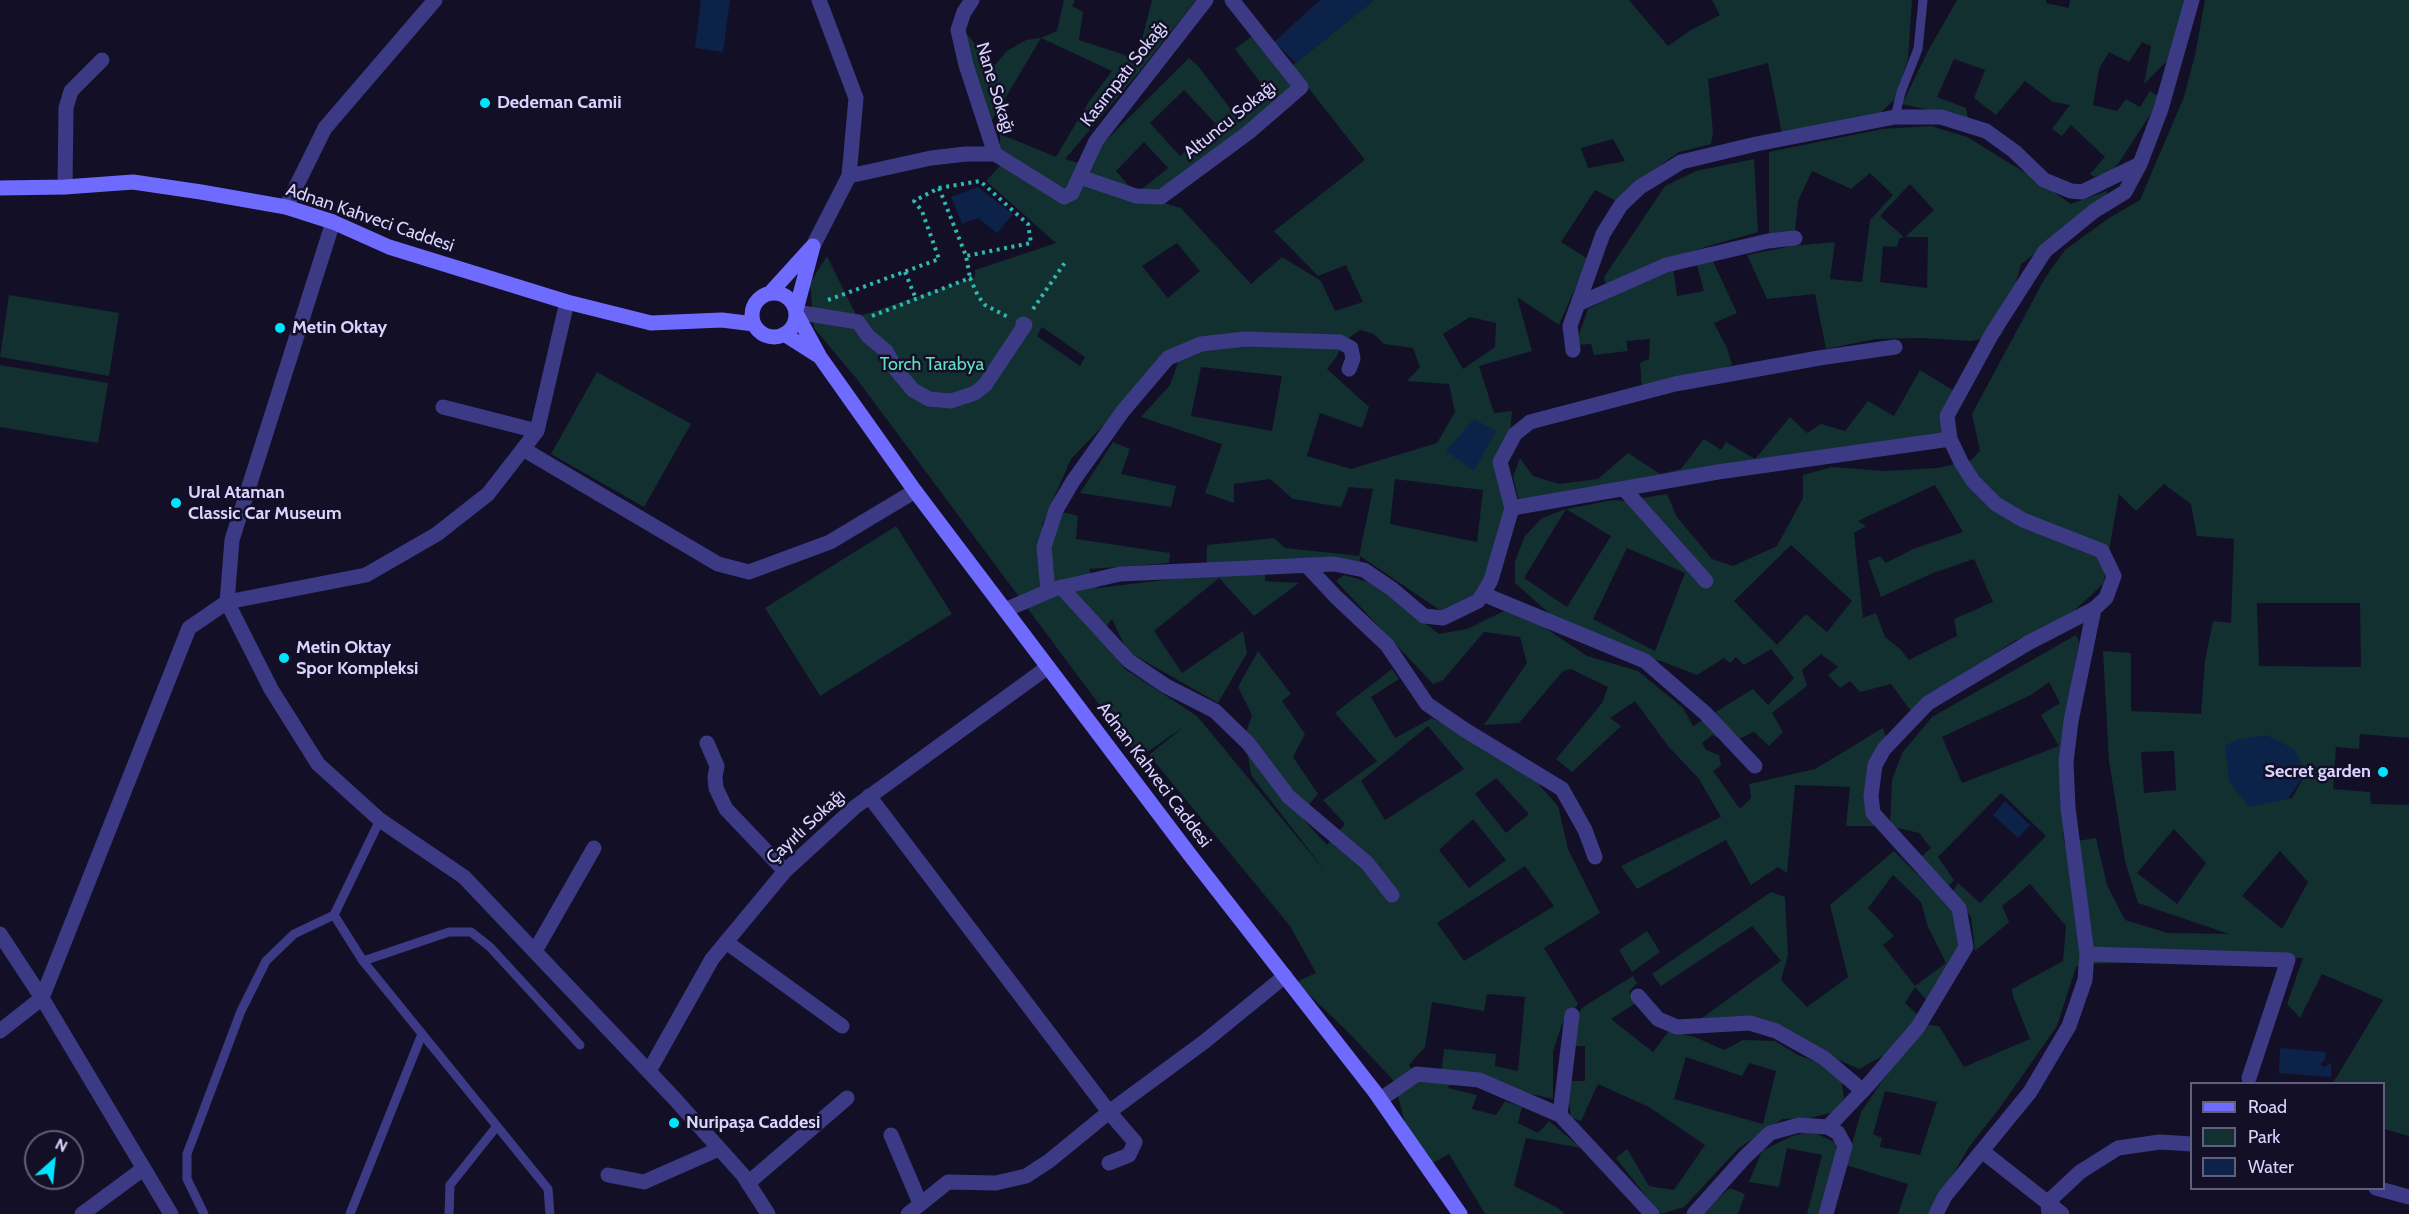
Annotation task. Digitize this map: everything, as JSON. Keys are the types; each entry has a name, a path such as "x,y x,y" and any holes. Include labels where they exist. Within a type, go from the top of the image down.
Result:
{"main road":[{"name":"Adnan Kahveci Caddesi","path":"0,188 65,187 133,182 286,207 333,222 389,247 567,302 651,323 722,320"},
{"path":"813,246 792,329 784,334 765,336 754,324 751,312 753,307 758,299 771,292 813,246"},
{"path":"771,292 786,296 796,312"},
{"path":"722,320 753,307"},
{"name":"Adnan Kahveci Caddesi","path":"796,312 820,357 915,491 1381,1100 1460,1214"},
{"path":"722,320 754,324"},
{"path":"784,334 820,357"}],"street":[{"path":"286,207 325,128 435,0"},
{"path":"813,246 849,176 856,98 819,0"},
{"name":"Nane Sokağı","path":"972,0 964,12 958,30 995,154"},
{"name":"Kasımpatı Sokağı","path":"995,154 1064,197 1072,193 1096,141 1206,0"},
{"name":"Altuncu Sokağı","path":"1080,177 1136,196 1161,197 1249,132 1301,87 1232,0"},
{"path":"1828,1128 1918,1027 1966,947 1959,908 1873,813 1871,788 1875,765 1884,749 1928,703 2028,643 2094,609 2106,598 2114,576 2102,551 2023,520 1996,504 1973,480 1950,439 1947,416 1993,332 2045,251 2094,211 2125,192 2140,164 2161,109 2192,0"},
{"path":"65,187 66,108 71,91 102,60"},
{"path":"1573,350 1570,326 1603,234 1621,205 1640,187 1681,162 1756,144 1896,117 1941,117 1986,131 2014,151 2044,180 2071,190 2082,192 2140,164"},
{"path":"849,176 931,158 966,154 995,154"},
{"path":"333,222 232,540 227,602 271,689 318,764 380,820 464,877 649,1071 748,1183 768,1214"},
{"path":"1578,304 1666,265 1768,241 1795,238"},
{"path":"0,1031 42,998 189,628 227,602 366,575 437,534 488,494 537,431 567,302"},
{"path":"796,312 858,322 868,336 886,351 897,371 913,390 929,399 951,401 975,393 986,385 1025,325 1023,324"},
{"path":"1349,369 1353,359 1351,348 1340,342 1245,339 1201,344 1168,358 1123,411 1073,480 1056,510 1044,547 1054,589 1129,661 1166,686 1215,711 1248,743 1289,797 1367,864 1392,895"},
{"path":"1005,610 1054,589 1120,574 1334,564 1364,570 1392,589 1424,616 1443,618 1478,601 1491,580 1512,508 1500,462 1515,434 1530,422 1675,384 1895,346"},
{"path":"443,406 537,431"},
{"path":"1512,508 1718,472 1950,439"},
{"path":"523,449 718,564 749,572 830,542 915,491"},
{"path":"1624,489 1706,581"},
{"path":"1307,566 1336,597 1388,645 1427,704 1464,730 1562,789 1585,830 1595,857"},
{"path":"1483,594 1645,661 1705,713 1755,766"},
{"path":"1936,1214 1945,1196 2030,1092 2069,1026 2085,980 2087,954 2068,808 2066,762 2071,721 2094,609"},
{"name":"Çayırlı Sokağı","path":"649,1071 711,959 785,871 869,796 1048,667"},
{"path":"707,743 717,766 716,788 726,809 785,871"},
{"path":"869,796 1109,1112 1135,1142 1129,1155 1109,1163"},
{"path":"535,951 594,848"},
{"path":"0,934 42,998 171,1214"},
{"path":"726,942 842,1026"},
{"path":"2087,954 2288,960 2249,1078"},
{"path":"908,1214 948,1182 996,1183 1026,1176 1050,1161 1109,1112 1204,1042 1285,976"},
{"path":"1638,996 1658,1019 1677,1027 1750,1023 1776,1031 1824,1058 1863,1090"},
{"path":"1560,1115 1572,1015"},
{"path":"1381,1100 1417,1074 1479,1080 1560,1115 1652,1214"},
{"path":"748,1183 848,1098"},
{"path":"1694,1214 1744,1158 1770,1133 1799,1125 1828,1128 1838,1132 1845,1146 1826,1214"},
{"path":"891,1135 920,1203"},
{"path":"2048,1208 2080,1172 2118,1148 2160,1142 2190,1144"},
{"path":"608,1175 644,1182 719,1149"},
{"path":"1982,1150 2048,1208 2062,1214"},
{"path":"82,1214 143,1169"},
{"path":"2383,1190 2409,1197"}],"lane":[{"path":"1896,117 1901,92 1918,49 1923,0"},
{"path":"204,1214 187,1179 187,1154 241,1011 266,961 294,934 334,915 380,820"},
{"path":"334,915 363,961 548,1189 550,1214"},
{"path":"363,961 449,932 459,930 471,932 490,947 580,1045"},
{"path":"350,1214 422,1034"},
{"path":"449,1214 450,1185 497,1126"}],"path":[{"path":"832,318 828,300 939,259 922,211 914,201 939,188 980,181 1028,224 1031,243 966,256"},
{"path":"939,188 966,256 970,278 985,305 1023,324 1066,261"},
{"path":"905,272 916,299"},
{"path":"858,322 970,278"}],"green space":[{"name":"Torch Tarabya","path":"1064,0 1075,0 1072,6 1083,12 1079,40 1137,59 1152,0 1196,0 1065,159 1082,164 1189,58 1198,66 1236,116 1269,94 1235,49 1256,33 1292,66 1374,0 1629,0 1668,46 1691,30 1720,15 1712,0 1912,0 1908,59 1894,100 1878,115 1782,134 1768,63 1708,79 1713,132 1711,144 1679,152 1647,175 1620,203 1595,190 1561,242 1588,259 1559,325 1517,297 1532,351 1479,366 1494,413 1512,411 1506,484 1513,529 1499,579 1444,613 1360,556 1360,563 1266,563 1265,581 1299,583 1254,616 1219,578 1154,631 1182,673 1243,631 1247,653 1218,703 1127,651 1112,619 1099,635 1125,669 1197,716 1326,872 1251,775 1245,736 1252,715 1238,687 1258,651 1291,694 1282,701 1305,734 1293,757 1318,794 1307,807 1304,820 1327,845 1345,824 1323,800 1377,761 1335,713 1392,669 1399,679 1371,697 1395,738 1432,718 1529,766 1540,786 1558,806 1568,849 1600,913 1544,948 1578,1004 1562,1024 1553,1052 1553,1099 1457,1071 1448,1088 1477,1095 1472,1109 1496,1115 1505,1101 1522,1107 1518,1123 1538,1133 1549,1121 1581,1148 1526,1138 1514,1186 1558,1208 1565,1214 1485,1214 1449,1154 1431,1164 1408,1134 1394,1081 1296,982 1316,973 1290,926 1149,755 1186,725 1139,758 856,378 814,328 810,283 827,256 857,317 975,277 975,270 1056,243 986,181 1000,166 1000,134 1056,157 1088,103 1112,71 1041,38 1057,31","holes":["1303,81 1365,160 1274,231 1318,276 1346,265 1363,302 1335,311 1321,281 1282,257 1251,284 1181,208 1164,203","1184,90 1216,124 1180,156 1150,123","1613,139 1625,161 1588,168 1581,148","1144,142 1168,168 1136,194 1116,171","1177,243 1200,271 1168,298 1142,266","1470,317 1496,323 1495,347 1463,369 1443,334","1042,327 1085,357 1080,366 1037,336","1360,330 1374,334 1384,344 1413,348 1420,367 1407,381 1449,384 1455,412 1437,443 1351,469 1307,456 1320,413 1362,428 1369,407 1327,369 1337,356 1343,342","1181,354 1170,385 1141,417 1222,444 1205,493 1234,503 1234,484 1270,479 1293,499 1341,507 1349,487 1373,489 1359,556 1285,548 1274,538 1207,545 1206,575 1097,588 1089,569 1169,563 1170,553 1076,539 1078,516 1062,512 1048,541 1042,525 1071,459 1126,402","1201,367 1282,376 1272,431 1191,416","1395,479 1483,490 1477,542 1390,524","1428,726 1464,769 1385,820 1361,781","1496,778 1529,814 1506,833 1475,794","1473,819 1506,860 1469,888 1439,850","1525,866 1554,906 1464,961 1437,923","1487,994 1525,997 1518,1071 1495,1066 1496,1054 1444,1049 1442,1068 1416,1076 1409,1065 1425,1047 1432,1002 1484,1011"]},
{"path":"1957,0 2046,0 2046,3 2069,8 2070,0 2187,0 2171,57 2144,84 2151,46 2142,42 2129,62 2109,52 2099,69 2093,105 2117,111 2126,99 2140,107 2150,91 2161,98 2118,164 2110,172 2094,177 2090,174 2105,157 2071,125 2062,136 2052,129 2070,105 2053,102 2025,81 1996,115 1974,98 1985,70 1954,59 1937,97 1966,108 1968,119 1902,104"},
{"path":"2205,0 2409,0 2409,738 2360,734 2359,749 2336,747 2333,789 2370,792 2371,804 2409,805 2409,1136 2385,1129 2385,1082 2334,1082 2383,1000 2322,974 2300,1018 2287,1004 2303,958 2084,964 2076,967 2057,1026 1999,1109 1969,1147 1930,1214 1898,1214 1908,1184 1846,1165 1861,1112 1921,1024 1939,1026 1964,1067 2030,1039 2012,989 2063,961 2066,926 2030,884 2002,906 2009,922 1975,951 1971,917 1952,893 1958,883 1980,903 2046,836 2001,793 1938,857 1954,880 1948,887 1921,857 1931,848 1919,833 1890,826 1892,780 1902,753 1932,717 2076,635 2079,642 2060,746 2064,843 2096,838 2107,885 2125,920 2168,933 2229,934 2138,903 2125,861 2109,761 2103,651 2131,653 2131,711 2201,714 2205,660 2213,621 2231,623 2234,539 2197,536 2191,504 2164,484 2136,511 2119,494 2103,584 2062,622 2014,641 1911,711 1891,684 1860,692 1850,681 1840,688 1828,675 1838,667 1821,654 1802,670 1807,686 1772,713 1783,732 1769,746 1754,732 1730,743 1712,735 1702,743 1706,750 1719,755 1721,766 1713,771 1740,809 1751,798 1749,784 1815,769 1883,728 1887,741 1869,793 1874,826 1846,826 1850,787 1795,785 1787,873 1778,867 1751,885 1726,840 1637,889 1621,866 1721,817 1699,779 1668,746 1635,701 1610,718 1621,726 1572,772 1556,759 1602,703 1608,687 1571,669 1563,671 1519,723 1484,725 1527,663 1520,637 1484,632 1443,680 1433,684 1336,581 1344,575 1373,583 1439,634 1467,629 1508,609 1520,611 1587,656 1638,671 1683,708 1693,726 1753,689 1768,705 1794,678 1771,649 1744,665 1736,657 1730,663 1724,658 1697,675 1661,661 1612,651 1551,615 1515,583 1515,561 1525,536 1542,518 1566,509 1613,500 1624,501 1667,494 1677,517 1712,559 1733,566 1777,546 1803,498 1803,475 1832,467 1885,471 1937,468 1970,461 1980,451 1972,414 2045,278 2065,250 2109,218 2140,200 2184,97 2195,55","holes":["1935,485 1963,532 1913,549 1886,563 1880,556 1868,561 1881,597 1933,573 1974,559 1993,602 1954,619 1957,636 1909,660 1885,637 1876,613 1863,618 1854,533 1866,526 1858,521","1566,509 1611,536 1567,607 1524,578","1791,545 1852,601 1827,632 1806,614 1777,645 1734,601","1627,548 1685,573 1655,651 1593,619","2257,603 2360,603 2361,667 2259,666","2049,682 2060,703 2041,715 2059,746 1962,783 1942,737 2031,695","2174,751 2176,790 2144,793 2141,752","2306,773 2292,798 2249,806","2174,829 2206,863 2177,904 2137,873","2280,851 2308,882 2282,929 2242,896","1885,1091 1937,1102 1920,1155 1880,1147 1882,1138 1873,1134"]},
{"path":"964,30 993,67 1007,51 1026,40 1041,38 991,122 987,122"},
{"path":"1931,126 1967,137 2071,204 2107,191 2106,201 2021,264 2002,335 1971,341 1923,338 1875,339 1826,349 1815,294 1767,299 1747,255 1792,246 1835,242 1830,279 1862,282 1870,220 1893,195 1870,173 1851,189 1812,171 1798,201 1795,232 1769,236 1769,152 1882,129","holes":["1910,184 1934,210 1905,237 1928,237 1927,288 1880,282 1883,246 1897,247 1899,239 1904,237 1880,216"]},
{"path":"1754,159 1758,232 1705,247 1640,270 1606,286 1604,277 1665,186 1696,171"},
{"path":"1712,259 1737,313 1714,323 1727,348 1732,365 1689,379 1642,387 1640,363 1649,359 1650,339 1626,341 1628,351 1594,355 1591,344 1575,345 1588,309 1673,266 1677,296 1704,291 1697,265"},
{"path":"9,295 119,313 109,376 0,357"},
{"path":"0,365 108,383 98,443 0,427"},
{"path":"1920,370 1956,392 1945,439 1520,504 1513,477 1520,458 1533,476 1559,484 1598,479 1628,453 1660,474 1681,469 1704,439 1721,450 1726,442 1755,459 1790,417 1807,433 1821,424 1845,431 1868,401 1894,416"},
{"path":"597,372 691,424 644,507 551,454"},
{"path":"1113,442 1130,449 1121,474 1176,486 1171,507 1080,493"},
{"path":"896,526 952,614 820,696 765,608"},
{"path":"1894,851 1953,910 1960,943 1930,1004 1915,987 1905,1003 1919,1016 1892,1051 1859,1069 1771,1030 1692,1025 1781,961 1752,926 1661,986 1652,974 1771,892 1785,897 1788,955 1781,980 1807,1007 1848,977 1830,905","holes":["1893,875 1921,902 1928,927 1946,963 1915,986 1883,945 1894,936 1868,908"]},
{"path":"1647,931 1660,952 1632,972 1619,950"},
{"path":"1633,976 1637,983 1629,992 1636,1003 1611,1019 1653,1052 1669,1031 1695,1037 1724,1050 1743,1040 1775,1041 1798,1055 1819,1063 1841,1079 1844,1098 1834,1112 1810,1118 1783,1119 1765,1130 1738,1149 1684,1207 1660,1214 1616,1158 1627,1149 1649,1186 1674,1190 1705,1145 1649,1107 1598,1084 1581,1121 1571,1117 1566,1081 1585,1081 1585,1046 1564,1046 1565,1029 1583,1007","holes":["1686,1057 1742,1076 1749,1063 1776,1071 1763,1124 1674,1099"]},
{"path":"1811,1131 1836,1143 1837,1155 1818,1214 1807,1214 1822,1155 1787,1148 1779,1187 1749,1182 1762,1151 1792,1136"},
{"path":"1730,1188 1745,1194 1738,1214 1699,1214"}],"water":[{"path":"701,0 730,0 723,52 695,48"},
{"path":"1320,0 1374,0 1296,63 1274,42"},
{"path":"978,187 1013,214 997,233 978,218 962,224 951,197"},
{"path":"1474,419 1496,431 1474,471 1446,451"},
{"path":"2266,735 2294,749 2306,773 2288,799 2249,807 2229,781 2225,746 2236,740"},
{"path":"2005,801 2030,825 2018,838 1993,815"},
{"path":"2280,1048 2326,1052 2325,1060 2321,1063 2323,1067 2331,1063 2331,1077 2279,1073"}],"place":[{"name":"Dedeman Camii","path":"485,103"},
{"name":"Metin Oktay","path":"280,328"},
{"name":"Ural Ataman Classic Car Museum","path":"176,503"},
{"name":"Metin Oktay Spor Kompleksi","path":"284,658"},
{"name":"Secret garden","path":"2383,772"},
{"name":"Nuripaşa Caddesi","path":"674,1123"}]}
